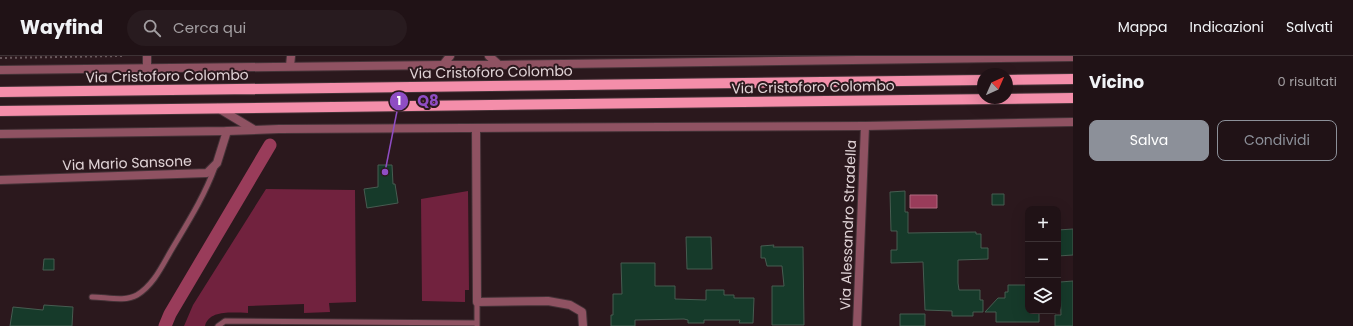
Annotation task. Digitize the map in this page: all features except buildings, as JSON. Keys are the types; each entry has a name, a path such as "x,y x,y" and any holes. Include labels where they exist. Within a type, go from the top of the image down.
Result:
{"main road":[{"path":"1013,80 1073,79"},
{"name":"Via Cristoforo Colombo","path":"0,92 977,80"},
{"name":"Via Cristoforo Colombo","path":"0,111 1073,98"}],"street":[{"path":"147,56 147,69"},
{"path":"290,66 291,56"},
{"path":"443,64 450,56"},
{"path":"489,56 499,66"},
{"name":"Via Cristoforo Colombo","path":"0,70 443,64 499,66 1073,57"},
{"path":"218,108 253,129"},
{"path":"0,134 227,131 253,129 865,126 1073,122"},
{"name":"Via Alessandro Stradella","path":"857,326 865,126"},
{"path":"476,128 477,302 548,301 570,305 582,312 583,326"},
{"path":"217,163 227,131"},
{"name":"Via Mario Sansone","path":"0,180 207,173 217,163"}],"lane":[{"path":"92,297 127,299 137,296 145,289 156,275 199,204 217,163"},
{"path":"218,326 225,321 477,324 477,302"}],"path":[{"path":"0,58 122,56"}],"shaded area":[{"path":"266,189 355,190 356,302 329,303 330,312 304,313 304,304 248,306 248,313 217,314 207,321 205,326 184,326 193,305"},
{"path":"468,191 469,290 465,290 465,302 422,301 421,199"},
{"path":"910,195 937,195 937,208 910,208"}],"waterway":[{"path":"165,326 170,314 270,145"}],"place":[{"name":"Q8","path":"385,172"}]}
